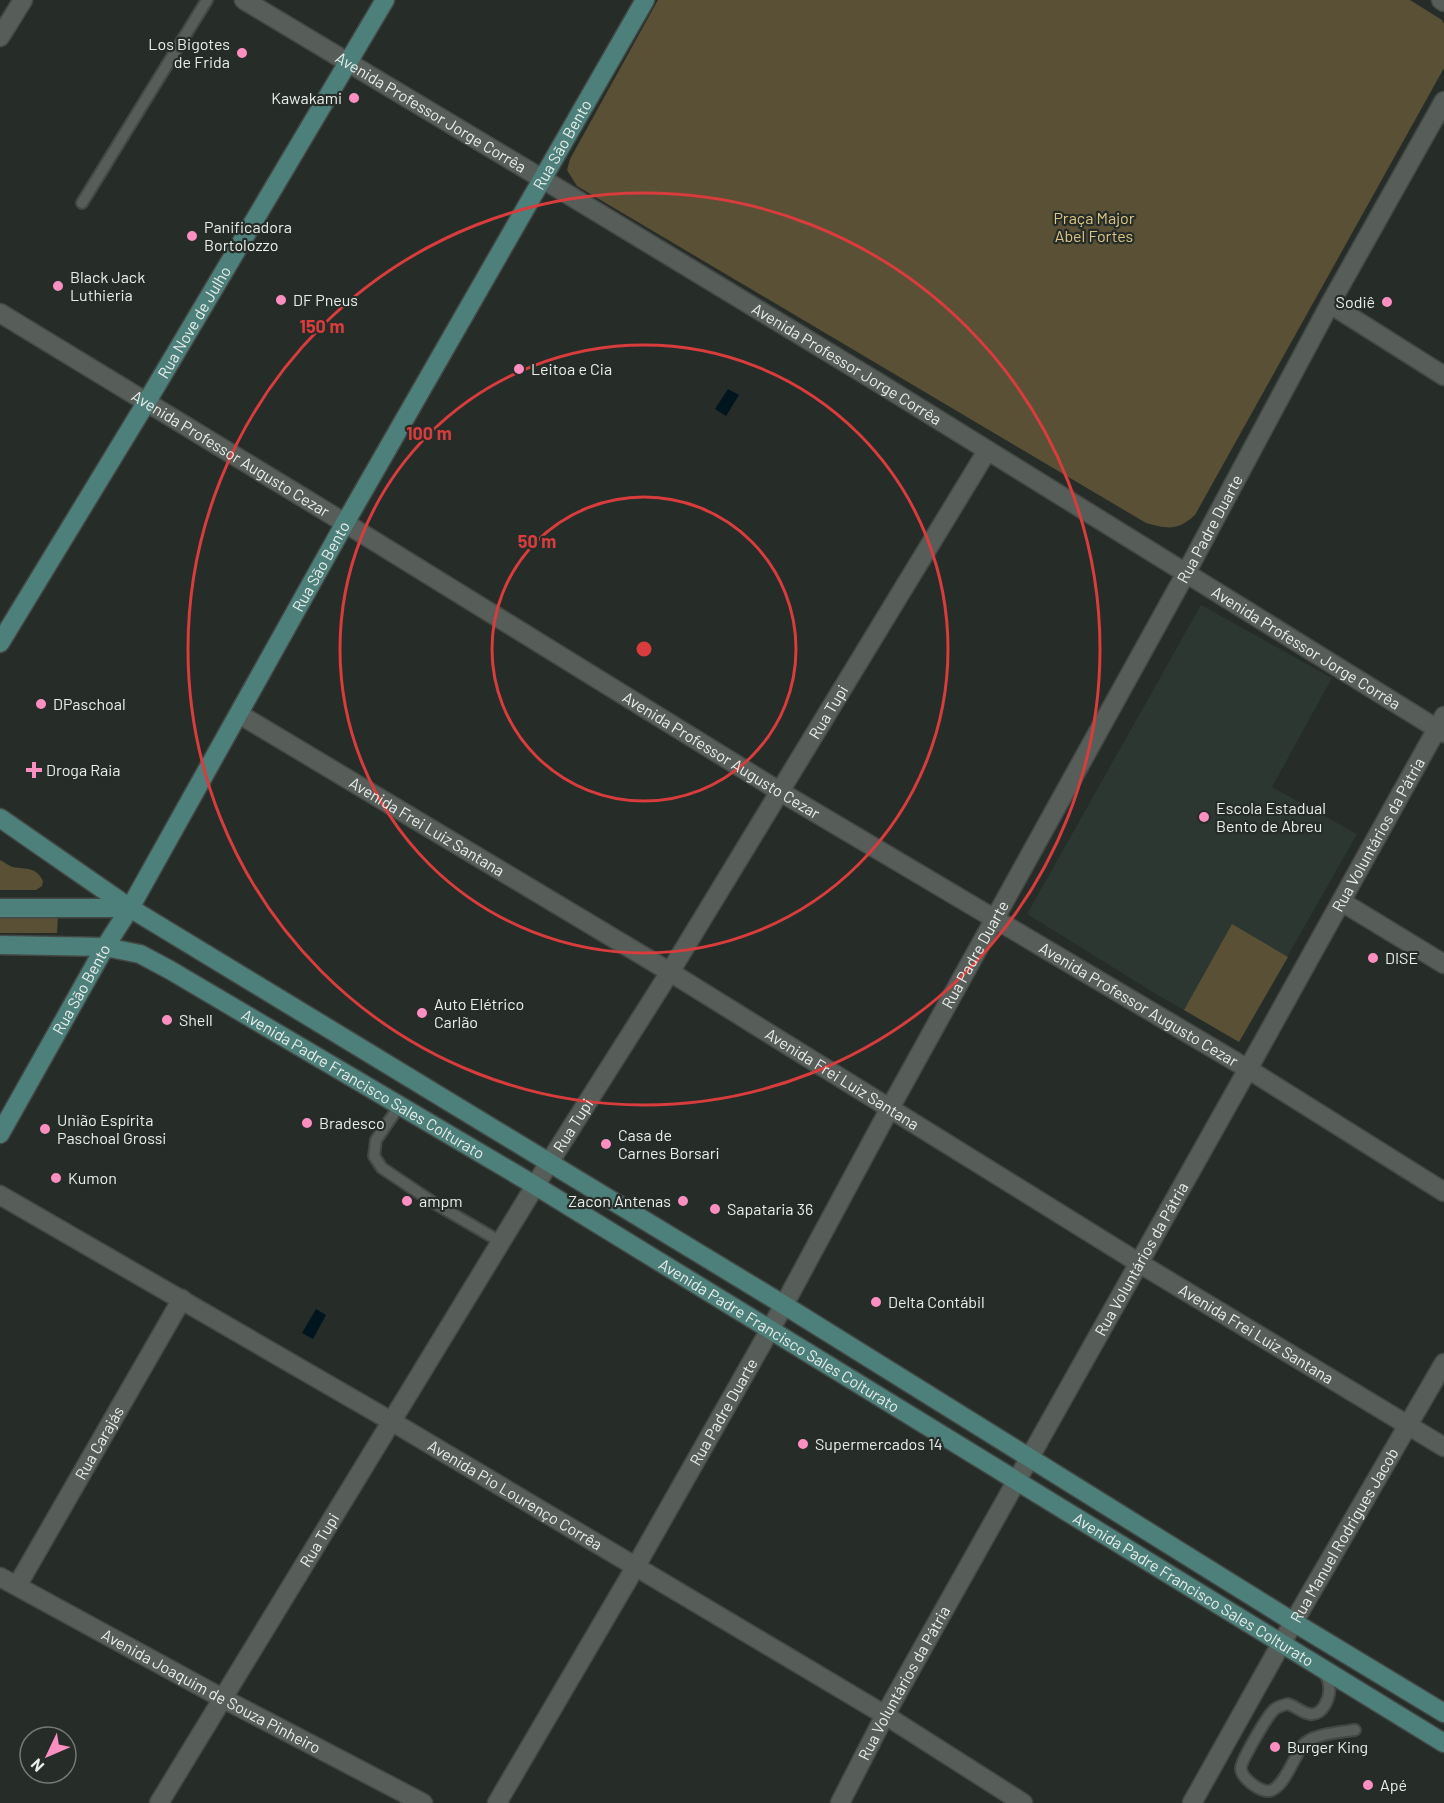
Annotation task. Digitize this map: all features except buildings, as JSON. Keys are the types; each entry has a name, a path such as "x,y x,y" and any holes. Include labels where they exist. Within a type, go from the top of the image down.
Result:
{"main road":[{"name":"Rua Nove de Julho","path":"0,644 385,0"},
{"name":"Rua São Bento","path":"0,1134 105,946 130,908 345,523 645,0"},
{"name":"Avenida Padre Francisco Sales Colturato","path":"3,817 130,908 784,1305 1444,1713"},
{"path":"0,908 130,908"},
{"name":"Avenida Padre Francisco Sales Colturato","path":"0,945 105,946 140,954 170,970 536,1186 1444,1743"}],"street":[{"path":"0,37 23,0"},
{"name":"Avenida Professor Jorge Corrêa","path":"244,0 543,179 1186,573 1442,726"},
{"name":"Rua Padre Duarte","path":"497,1803 636,1566 784,1305 890,1108 1186,573 1330,304 1444,101"},
{"path":"1330,304 1444,376"},
{"name":"Avenida Professor Augusto Cezar","path":"0,313 779,791 1248,1069 1444,1192"},
{"name":"Rua Tupi","path":"159,1803 987,451"},
{"name":"Avenida Frei Luiz Santana","path":"239,714 670,972 1139,1263 1444,1447"},
{"name":"Rua Voluntários da Pátria","path":"840,1803 885,1715 1442,726"},
{"path":"1342,902 1444,964"},
{"name":"Avenida Pio Lourenço Corrêa","path":"0,1195 182,1299 636,1566 885,1715 1023,1803"},
{"name":"Rua Carajás","path":"17,1586 182,1299"},
{"name":"Rua Manuel Rodrigues Jacob","path":"1192,1803 1444,1363"},
{"name":"Avenida Joaquim de Souza Pinheiro","path":"0,1577 222,1698 423,1803"}],"lane":[{"path":"82,203 207,0"},
{"path":"400,1106 376,1140 374,1156 382,1168 434,1203 501,1242"},
{"path":"1323,1669 1329,1684 1329,1695 1323,1709 1317,1714 1312,1714 1287,1704 1276,1708 1266,1719 1242,1762 1241,1772 1244,1778 1270,1791 1282,1781 1302,1746 1308,1740 1355,1730"}],"shaded area":[{"name":"Escola Estadual Bento de Abreu","path":"1201,605 1332,678 1272,787 1357,834 1239,1042 1151,991 1027,914"}],"green space":[{"name":"Praça Major Abel Fortes","path":"658,0 1410,0 1442,20 1444,24 1444,68 1195,515 1183,524 1160,527 1146,523 577,186 567,170 570,159"},
{"path":"0,860 13,867 34,871 43,881 42,886 36,890 0,890"},
{"path":"0,914 58,914 57,933 0,933"},
{"path":"1232,924 1288,957 1239,1042 1184,1010"}],"water":[{"path":"728,389 739,395 726,416 715,409"},
{"path":"316,1309 326,1315 313,1339 302,1333"}],"place":[{"name":"Los Bigotes de Frida","path":"242,53"},
{"name":"Kawakami","path":"354,98"},
{"name":"Panificadora Bortolozzo","path":"192,236"},
{"name":"Black Jack Luthieria","path":"58,286"},
{"name":"DF Pneus","path":"281,300"},
{"name":"Sodiê","path":"1387,302"},
{"name":"Leitoa e Cia","path":"519,369"},
{"name":"DPaschoal","path":"41,704"},
{"name":"Droga Raia","path":"34,770"},
{"name":"Escola Estadual Bento de Abreu","path":"1204,817"},
{"name":"DISE","path":"1373,958"},
{"name":"Auto Elétrico Carlão","path":"422,1013"},
{"name":"Shell","path":"167,1020"},
{"name":"Bradesco","path":"307,1123"},
{"name":"União Espírita Paschoal Grossi","path":"45,1129"},
{"name":"Casa de Carnes Borsari","path":"606,1144"},
{"name":"Kumon","path":"56,1178"},
{"name":"ampm","path":"407,1201"},
{"name":"Zacon Antenas","path":"683,1201"},
{"name":"Sapataria 36","path":"715,1209"},
{"name":"Delta Contábil","path":"876,1302"},
{"name":"Supermercados 14","path":"803,1444"},
{"name":"Burger King","path":"1275,1747"},
{"name":"Apé","path":"1368,1785"}]}
